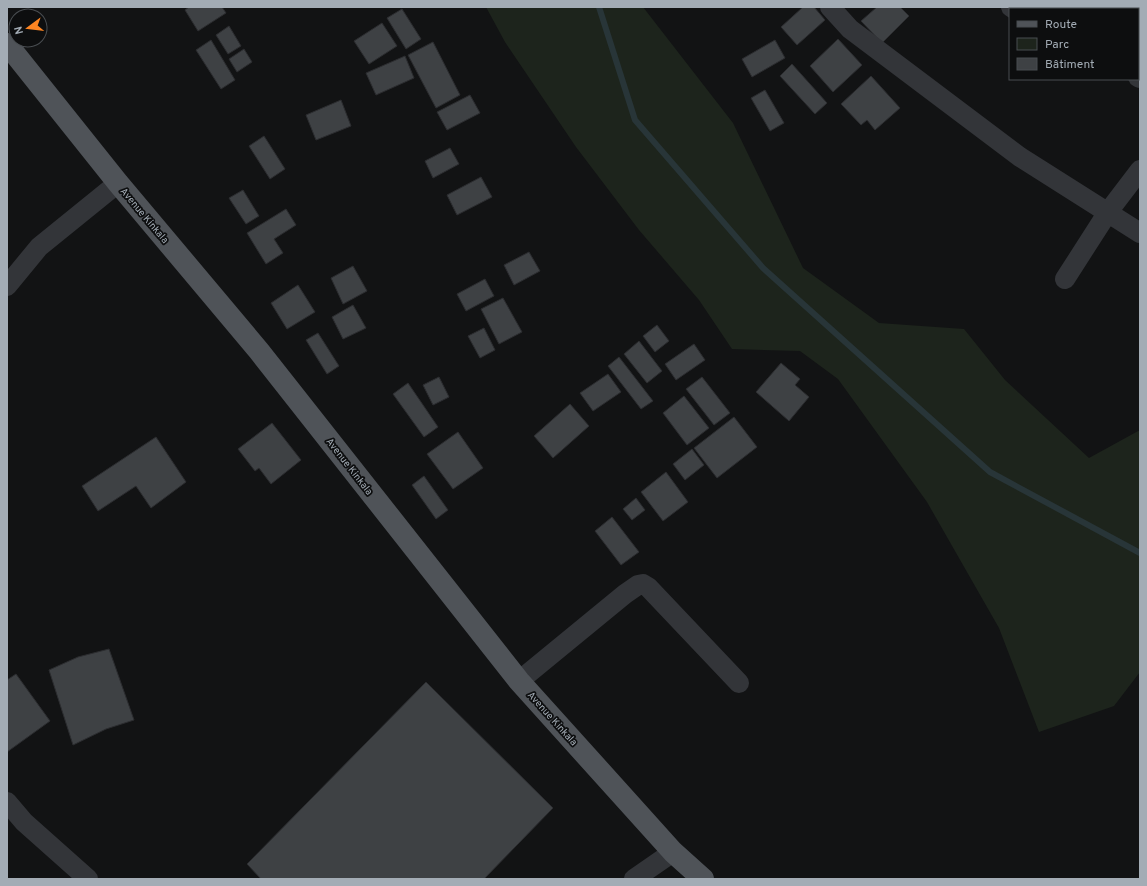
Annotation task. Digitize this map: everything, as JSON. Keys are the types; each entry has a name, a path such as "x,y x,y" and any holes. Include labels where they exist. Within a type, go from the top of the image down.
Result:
{"main road":[{"name":"Avenue Kinkala","path":"7,44 118,183 259,351 519,681 674,852 703,879"}],"street":[{"path":"830,7 850,29 1020,157 1140,233"},
{"path":"1065,279 1108,212 1140,170"},
{"path":"7,286 38,247 118,183"},
{"path":"519,681 625,594 638,585 643,584 648,587 685,625 739,683"},
{"path":"7,802 24,822 88,879"},
{"path":"634,879 674,852"}],"green space":[{"path":"486,7 643,7 733,123 803,268 879,323 964,329 1005,380 1089,458 1140,430 1140,672 1114,706 1039,732 999,628 927,502 838,379 800,351 732,349 699,300 639,230 576,147 505,42"}],"building":[{"path":"189,7 222,7 226,13 198,31 185,10"},
{"path":"803,7 814,7 825,20 797,45 781,27"},
{"path":"877,7 900,7 909,16 882,43 861,21"},
{"path":"402,9 421,39 406,49 387,18"},
{"path":"382,23 397,46 369,64 354,41"},
{"path":"229,26 241,46 228,54 216,35"},
{"path":"838,39 862,65 833,92 810,66"},
{"path":"211,40 235,80 221,89 196,50"},
{"path":"775,40 785,58 752,77 742,59"},
{"path":"433,42 460,95 436,108 408,55"},
{"path":"244,49 252,62 237,72 229,59"},
{"path":"405,56 414,78 376,95 366,73"},
{"path":"792,64 827,103 815,114 780,76"},
{"path":"871,76 900,108 875,130 867,120 861,125 841,104"},
{"path":"765,90 784,123 770,131 751,98"},
{"path":"470,95 480,113 447,130 437,112"},
{"path":"341,100 351,126 316,140 306,115"},
{"path":"264,136 285,169 270,179 249,146"},
{"path":"450,148 459,164 433,178 425,161"},
{"path":"481,177 492,197 457,215 447,195"},
{"path":"243,190 259,216 246,224 229,198"},
{"path":"286,209 296,225 274,239 283,253 266,264 247,233"},
{"path":"529,252 540,271 514,285 504,265"},
{"path":"353,266 367,291 343,304 331,278"},
{"path":"485,279 494,296 466,311 457,294"},
{"path":"298,285 315,312 287,329 271,303"},
{"path":"503,298 522,332 499,344 481,309"},
{"path":"353,305 366,328 343,339 332,317"},
{"path":"657,325 669,341 655,352 643,336"},
{"path":"484,328 495,350 480,358 468,336"},
{"path":"318,333 339,366 327,374 306,340"},
{"path":"639,341 662,371 647,383 624,354"},
{"path":"694,344 705,360 676,380 665,364"},
{"path":"619,357 653,401 641,409 608,366"},
{"path":"781,363 800,379 795,385 809,397 789,421 756,392"},
{"path":"608,374 621,392 593,411 580,393"},
{"path":"439,377 449,397 433,405 423,385"},
{"path":"702,377 730,413 714,425 686,389"},
{"path":"408,383 438,427 424,437 393,394"},
{"path":"684,396 709,428 687,445 663,413"},
{"path":"570,404 589,426 553,458 534,436"},
{"path":"734,417 757,447 717,478 694,448"},
{"path":"272,423 301,460 271,484 259,468 255,471 238,449"},
{"path":"458,432 483,468 453,489 427,454"},
{"path":"156,437 186,482 151,508 136,486 98,511 82,486"},
{"path":"692,449 704,465 685,480 673,464"},
{"path":"666,472 688,502 663,521 641,492"},
{"path":"424,476 448,510 436,519 412,485"},
{"path":"636,498 645,510 632,520 623,509"},
{"path":"612,517 639,552 621,565 595,531"},
{"path":"109,649 134,720 106,729 73,745 49,670 78,657"},
{"path":"16,674 50,721 7,752 7,680"},
{"path":"426,682 553,808 484,879 261,879 247,864"}],"waterway":[{"path":"599,7 635,120 763,268 990,472 1140,553"}]}
